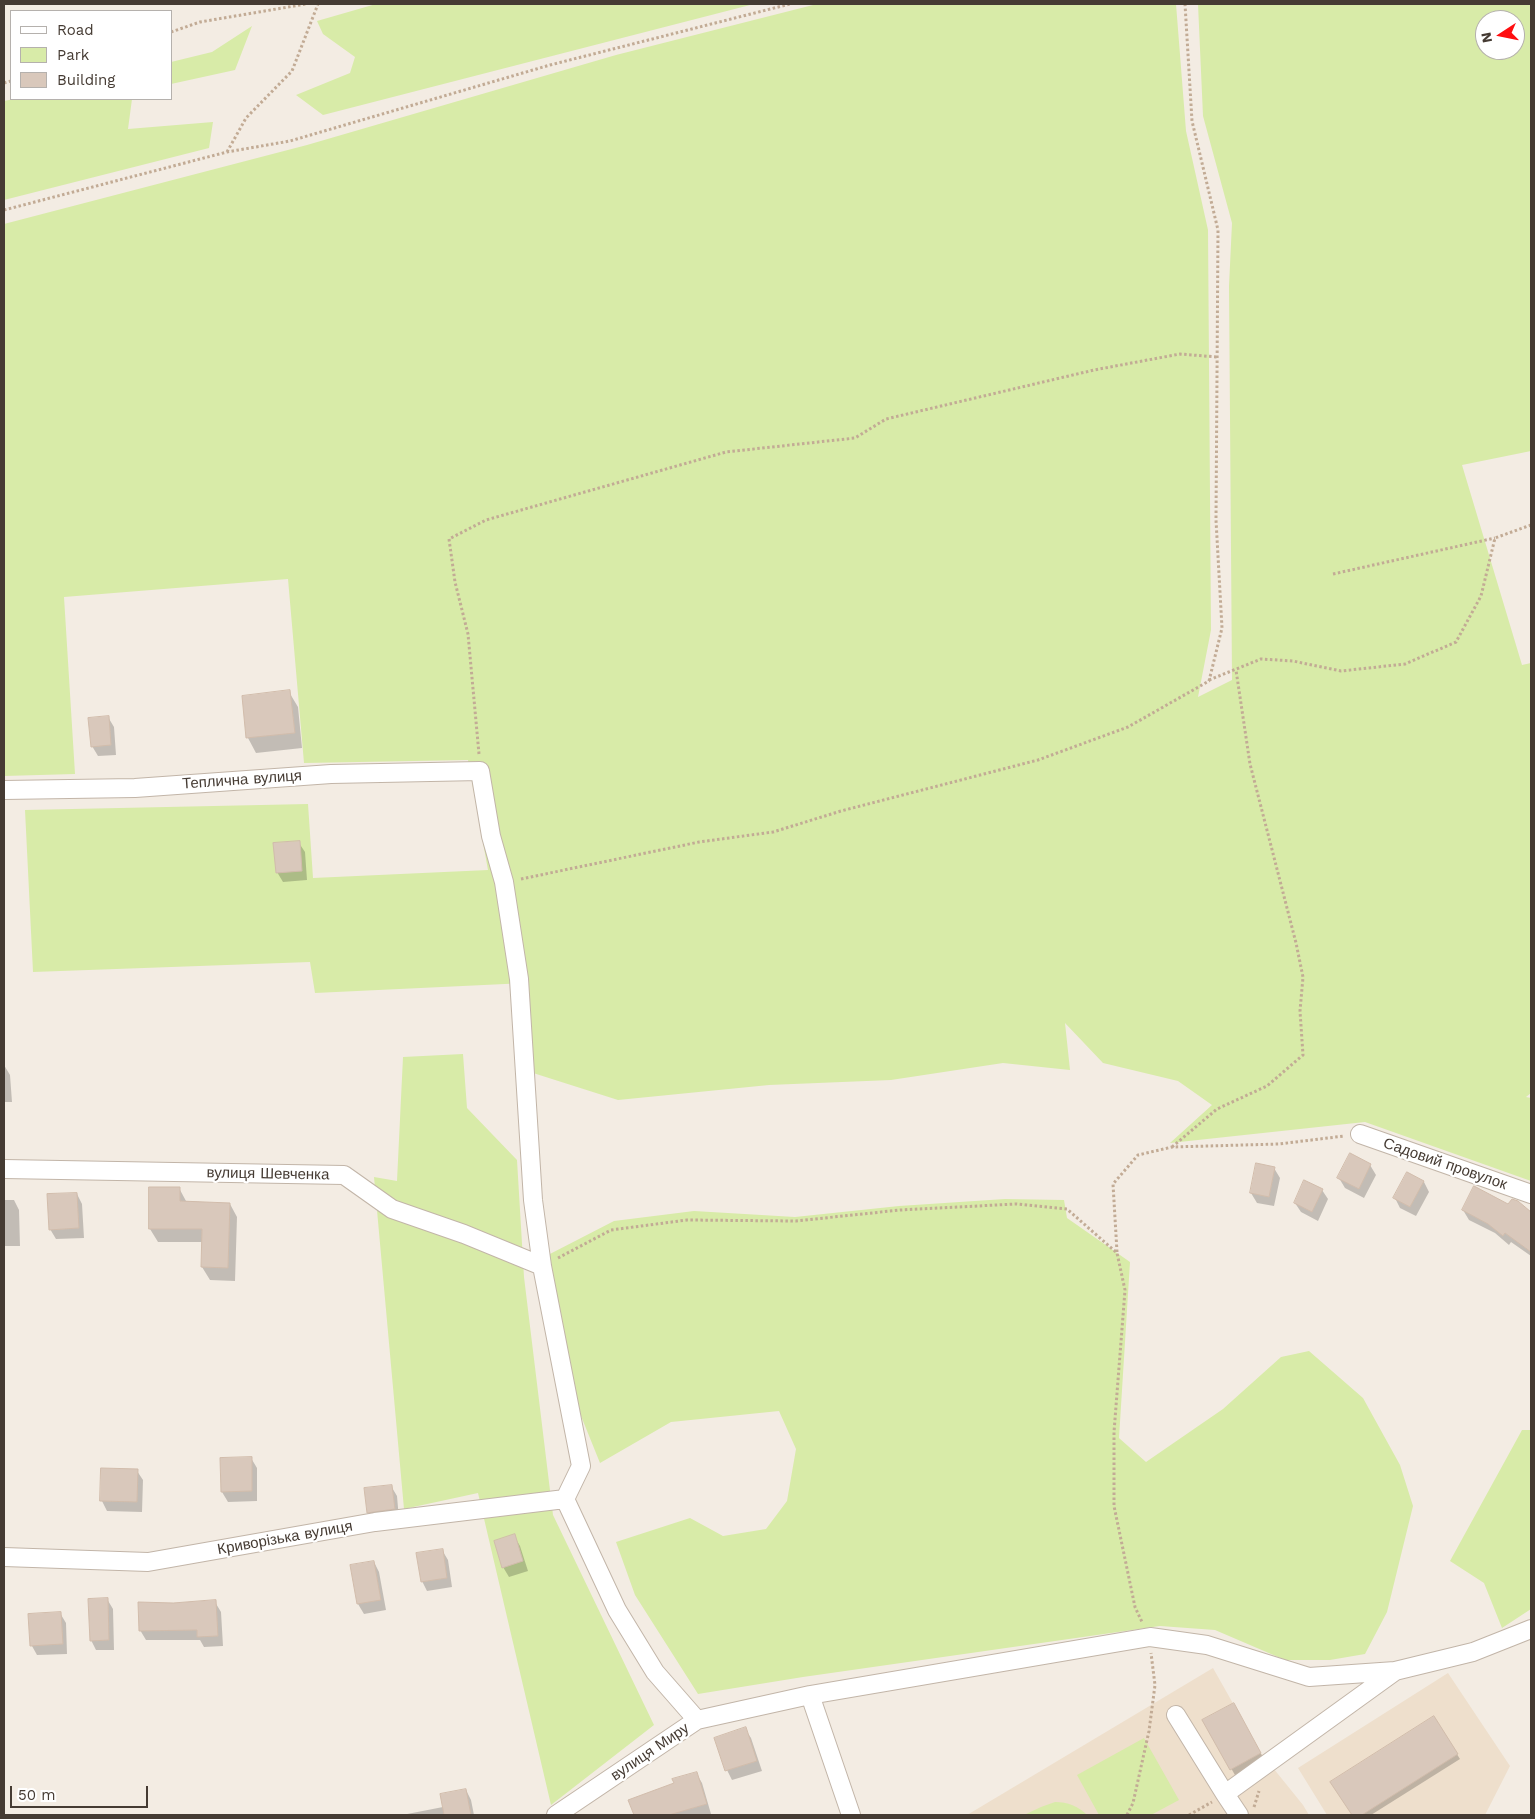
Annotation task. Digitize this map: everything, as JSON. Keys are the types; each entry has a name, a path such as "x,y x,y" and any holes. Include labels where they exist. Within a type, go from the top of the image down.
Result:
{"street":[{"name":"Теплична вулиця","path":"4,790 135,788 331,774 480,771"},
{"path":"480,771 491,836 504,882 519,978 533,1200 542,1266 581,1466 565,1499 617,1610 655,1672 698,1720"},
{"name":"Садовий провулок","path":"1360,1134 1531,1194"},
{"name":"вулиця Шевченка","path":"4,1169 344,1175 392,1209 464,1234 542,1266"},
{"name":"Криворізька вулиця","path":"4,1557 148,1562 375,1522 565,1499"},
{"path":"1225,1794 1395,1672 1474,1652 1531,1629"},
{"name":"вулиця Миру","path":"556,1815 698,1720 810,1695 1150,1637 1207,1645 1309,1678 1395,1672"},
{"path":"810,1695 851,1815"},
{"path":"1176,1715 1239,1815"}],"path":[{"path":"172,32 200,22 306,4"},
{"path":"228,152 246,118 292,71 318,4"},
{"path":"4,210 228,152 290,141 550,65 790,4"},
{"path":"1185,4 1192,121 1218,230 1216,520 1222,628 1209,681"},
{"path":"480,771 468,634 455,582 449,539 486,520 726,452 855,438 886,419 1094,370 1180,354 1217,357"},
{"path":"1334,574 1495,538 1531,525"},
{"path":"504,882 698,842 773,832 841,811 1038,760 1128,727 1209,681 1262,659 1293,661 1341,671 1405,664 1456,642 1481,596 1495,538"},
{"path":"1172,1147 1217,1109 1268,1086 1303,1055 1300,1011 1303,977 1250,764 1236,670"},
{"path":"1128,1815 1133,1803 1149,1731 1155,1685 1150,1637 1135,1607 1114,1506 1114,1432 1126,1290 1117,1253 1113,1184 1138,1155 1172,1147 1279,1144 1360,1134"},
{"path":"542,1266 611,1230 687,1220 796,1221 900,1210 1016,1204 1067,1209 1117,1253"},
{"path":"1189,1815 1225,1794"}],"shaded area":[{"path":"1213,1668 1261,1753 1309,1815 967,1815"},
{"path":"1448,1673 1510,1766 1485,1815 1327,1815 1298,1768"}],"green space":[{"path":"376,4 754,4 323,115 296,95 350,73 355,57 323,34 317,21"},
{"path":"817,4 1176,4 1186,131 1208,230 1211,630 1198,697 1232,680 1229,286 1232,223 1203,116 1198,4 1531,4 1531,451 1462,465 1522,665 1531,663 1531,1093 1526,1097 1531,1098 1531,1181 1365,1122 1170,1143 1212,1105 1178,1081 1103,1063 1065,1023 1070,1070 1003,1063 891,1080 769,1085 618,1100 530,1072 530,1014 526,983 315,993 310,962 33,972 25,810 308,804 313,878 488,870 468,760 304,763 288,579 64,597 75,774 4,776 4,224 307,145 616,55"},
{"path":"252,26 235,70 172,84 172,62 212,52"},
{"path":"132,100 128,129 213,122 209,148 4,200 4,101"},
{"path":"463,1054 467,1108 517,1160 524,1277 553,1515 654,1725 551,1805 478,1493 404,1509 374,1177 397,1181 403,1057"},
{"path":"1005,1199 1064,1200 1067,1218 1130,1262 1119,1438 1146,1462 1223,1409 1281,1357 1309,1351 1363,1398 1400,1465 1413,1506 1387,1612 1365,1654 1330,1660 1285,1660 1215,1630 1160,1626 803,1677 698,1694 635,1595 616,1542 690,1518 723,1536 766,1529 787,1501 796,1449 779,1411 671,1422 600,1463 575,1401 546,1256 614,1221 694,1211 795,1217 899,1206"},
{"path":"1522,1430 1531,1430 1531,1609 1502,1628 1484,1583 1450,1561"},
{"path":"1144,1738 1179,1800 1151,1815 1099,1815 1077,1775"},
{"path":"1055,1802 1072,1805 1087,1815 1024,1815"}],"building":[{"path":"290,690 295,733 246,738 242,696"},
{"path":"109,716 111,745 91,747 88,718"},
{"path":"300,841 302,871 276,873 273,843"},
{"path":"1350,1153 1371,1164 1359,1189 1337,1178"},
{"path":"1256,1163 1275,1167 1269,1197 1250,1193"},
{"path":"1407,1172 1424,1181 1410,1207 1393,1198"},
{"path":"1304,1180 1323,1189 1312,1212 1294,1203"},
{"path":"1474,1186 1508,1204 1512,1199 1518,1201 1531,1212 1531,1252 1505,1233 1503,1236 1488,1224 1462,1210"},
{"path":"149,1187 180,1187 180,1201 230,1203 228,1268 201,1267 202,1229 149,1229"},
{"path":"77,1193 79,1228 49,1230 47,1194"},
{"path":"252,1457 252,1491 221,1492 220,1458"},
{"path":"101,1468 138,1469 137,1502 100,1501"},
{"path":"392,1485 395,1509 367,1513 364,1488"},
{"path":"515,1534 523,1561 502,1568 494,1541"},
{"path":"443,1549 447,1578 421,1582 416,1553"},
{"path":"374,1561 381,1600 357,1604 350,1565"},
{"path":"108,1598 109,1640 90,1641 88,1599"},
{"path":"216,1600 218,1636 197,1637 197,1630 139,1631 138,1602 173,1603"},
{"path":"61,1612 63,1644 30,1646 28,1614"},
{"path":"1234,1703 1261,1753 1230,1770 1202,1720"},
{"path":"1434,1716 1458,1754 1362,1815 1352,1815 1330,1782"},
{"path":"746,1727 757,1761 725,1771 714,1738"},
{"path":"697,1772 707,1804 669,1815 634,1815 628,1800 674,1783 672,1779"},
{"path":"466,1789 471,1815 444,1815 440,1794"}]}
